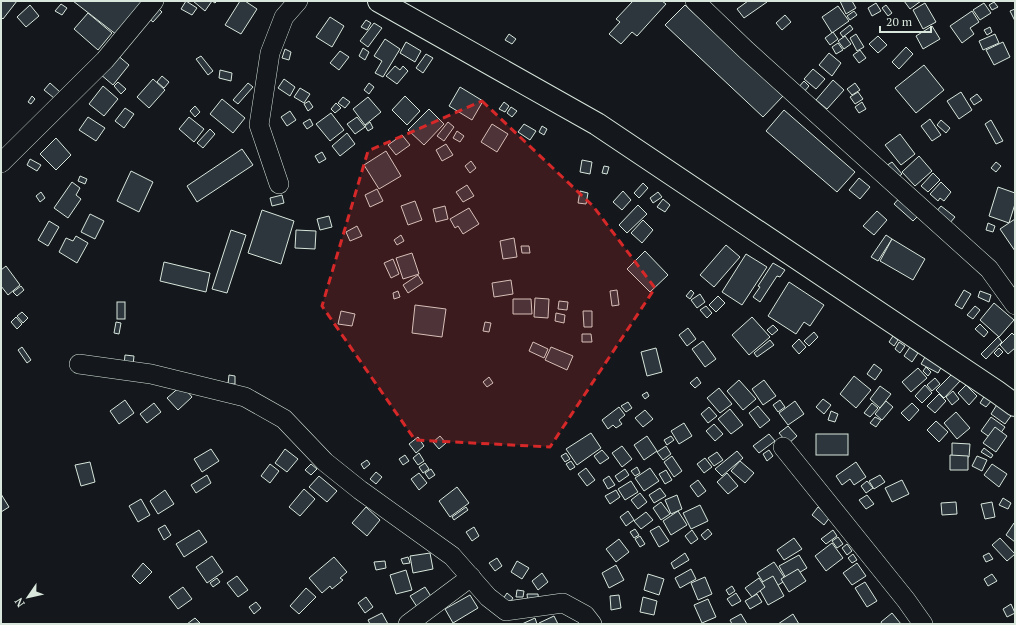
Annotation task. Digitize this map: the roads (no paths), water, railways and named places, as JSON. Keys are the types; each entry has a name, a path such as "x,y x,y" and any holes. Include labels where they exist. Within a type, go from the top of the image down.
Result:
{"main road":[{"path":"379,1 597,124 998,392 1015,405"}],"street":[{"path":"1,163 105,60 154,1"},
{"path":"279,184 259,125 270,53 284,18 298,1"},
{"path":"695,1 746,50 989,269 1015,305"},
{"path":"79,364 151,374 245,397 284,419 325,462 360,490 452,556 488,597 506,611 563,603 585,614 592,624"},
{"path":"784,447 906,600 923,624"},
{"path":"408,624 471,577"}]}
